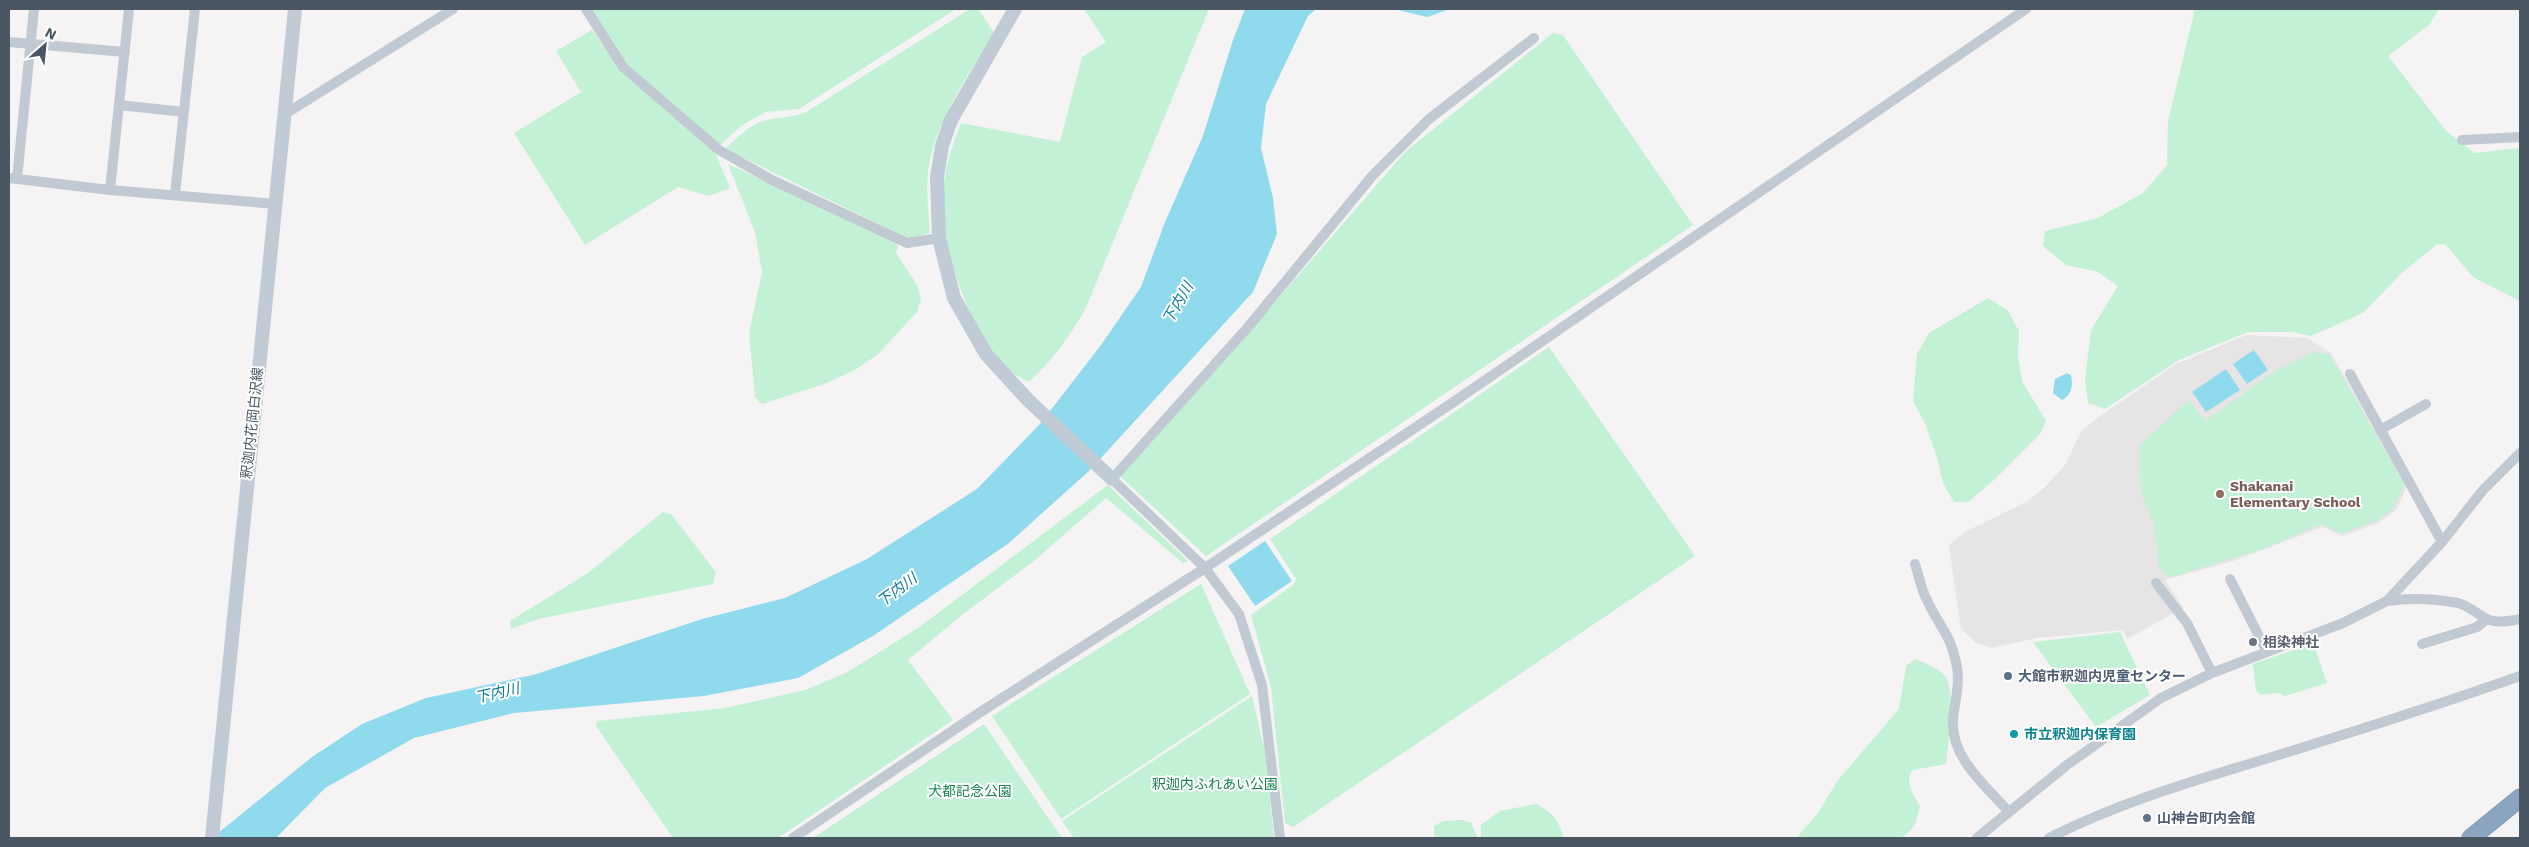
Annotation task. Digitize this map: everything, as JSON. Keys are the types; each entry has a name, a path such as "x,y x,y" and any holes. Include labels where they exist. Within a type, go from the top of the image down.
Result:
{"highway":[{"path":"2471,838 2520,798"}],"main road":[{"name":"釈迦内花岡白沢線","path":"212,838 234,630 250,437 295,9"},
{"path":"1015,9 948,128 937,176 939,238 954,298 986,354 1028,400 1112,479"}],"street":[{"path":"34,9 13,178 110,190 176,194 276,204"},
{"path":"110,190 129,9"},
{"path":"176,194 195,9"},
{"path":"285,114 453,9"},
{"path":"586,9 623,68 719,150 772,180 907,243 939,238"},
{"path":"793,838 979,713 1205,568 1452,403 2026,9"},
{"path":"1280,838 1262,684 1239,614 1205,568 1112,479 1248,328 1373,175 1429,119 1534,38"},
{"path":"9,42 125,52"},
{"path":"119,105 184,112"},
{"path":"2462,140 2520,137"},
{"path":"2350,374 2442,542"},
{"path":"2380,430 2426,404"},
{"path":"2387,601 2442,542 2483,490 2520,453"},
{"path":"1915,564 1927,600 1950,638 1957,664 1958,685 1953,719 1953,738 1961,757 2008,811"},
{"path":"2230,579 2267,652"},
{"path":"2156,583 2187,623 2212,673"},
{"path":"1977,838 2008,811 2124,722 2161,698 2212,673 2343,623 2387,601 2403,599 2459,604 2472,609 2487,619 2507,622 2520,619"},
{"path":"2422,644 2477,627 2487,619"},
{"path":"2049,838 2099,814 2146,796 2429,709 2520,676"}],"shaded area":[{"name":"Shakanai Elementary School","path":"2246,335 2307,338 2331,353 2407,486 2397,509 2380,522 2343,536 2323,527 2233,561 2165,580 2183,608 2127,639 2123,630 2037,638 1991,648 1975,642 1961,629 1949,545 1965,532 2028,501 2045,487 2065,465 2082,430 2106,412 2176,364"}],"green space":[{"path":"592,9 956,9 799,109 766,112 741,126 719,146 626,64"},
{"path":"970,9 978,9 995,34 959,91 937,136 928,172 927,192 930,233 914,238 905,237 725,149 742,133 758,123 808,111"},
{"path":"1084,9 1209,9 1085,310 1060,348 1029,382 1010,371 993,352 978,329 965,302 955,273 944,219 943,197 946,168 961,123 1060,142 1082,57 1106,42"},
{"path":"2195,9 2439,9 2429,25 2388,56 2447,132 2475,153 2520,148 2520,301 2473,277 2445,244 2436,245 2403,272 2363,313 2311,336 2292,332 2248,332 2179,360 2105,409 2088,403 2085,379 2091,330 2118,286 2098,272 2066,265 2043,246 2045,231 2098,218 2143,193 2167,165 2168,121"},
{"path":"592,30 619,69 715,152 730,188 709,196 678,187 585,245 514,133 581,92 556,51"},
{"path":"1553,33 1563,35 1693,225 1206,556 1120,476 1264,315 1405,152"},
{"path":"728,164 898,244 896,253 917,285 921,299 917,312 877,355 855,370 824,384 762,404 755,397 749,333 762,272 755,232"},
{"path":"1988,298 2008,311 2019,331 2018,356 2022,381 2046,421 2040,434 1994,480 1968,502 1954,502 1943,483 1936,454 1924,421 1913,401 1917,354 1929,333"},
{"path":"1549,347 1695,556 1293,827 1285,823 1271,687 1251,615 1293,585 1296,579 1270,539"},
{"path":"2314,352 2330,355 2404,484 2393,509 2378,520 2341,534 2322,524 2263,549 2171,577 2163,573 2159,565 2154,524 2141,493 2140,445 2189,400 2205,421 2275,371"},
{"path":"1108,485 1188,561 1183,563 1106,498 1035,560 962,615 908,660 953,720 778,838 673,838 596,726 597,721 725,708 805,690 846,673 918,628"},
{"path":"663,512 671,514 716,572 713,584 538,619 511,629 510,621 588,573"},
{"path":"1201,584 1250,694 1061,819 992,716"},
{"path":"2120,632 2150,695 2096,727 2033,642"},
{"path":"2313,643 2327,683 2285,696 2278,693 2260,695 2256,691 2253,664"},
{"path":"1915,659 1935,668 1945,676 1950,692 1951,705 1946,764 1913,770 1910,774 1910,788 1920,806 1912,829 1900,838 1796,838 1818,813 1838,780 1899,709 1906,666"},
{"name":"釈迦内ふれあい公園","path":"1252,696 1265,752 1274,838 1074,838 1062,821"},
{"name":"犬都記念公園","path":"984,724 1062,838 813,838"},
{"path":"1536,804 1555,818 1564,838 1481,838 1481,825 1500,811"},
{"path":"1462,820 1471,823 1478,838 1434,838 1434,826 1443,821"}],"water":[{"name":"下内川","path":"1245,9 1316,9 1308,16 1266,104 1261,148 1273,198 1277,234 1253,292 1090,470 1009,543 873,636 798,678 704,696 514,713 414,738 325,788 276,838 212,838 312,757 362,724 426,698 533,675 702,619 785,598 867,559 977,489 1040,424 1101,345 1141,287 1165,222 1203,136 1233,40"},
{"path":"1394,9 1450,9 1427,17"},
{"path":"2254,350 2268,370 2247,384 2233,364"},
{"path":"2226,369 2240,390 2206,412 2192,392"},
{"path":"2067,373 2071,375 2072,386 2070,393 2062,400 2053,393 2055,379"},
{"path":"1265,541 1292,581 1255,606 1228,566"}],"place":[{"name":"Shakanai Elementary School","path":"2220,494"},
{"name":"相染神社","path":"2253,642"},
{"name":"大館市釈迦内児童センター","path":"2008,676"},
{"name":"市立釈迦内保育園","path":"2014,734"},
{"name":"山神台町内会館","path":"2147,818"}]}
